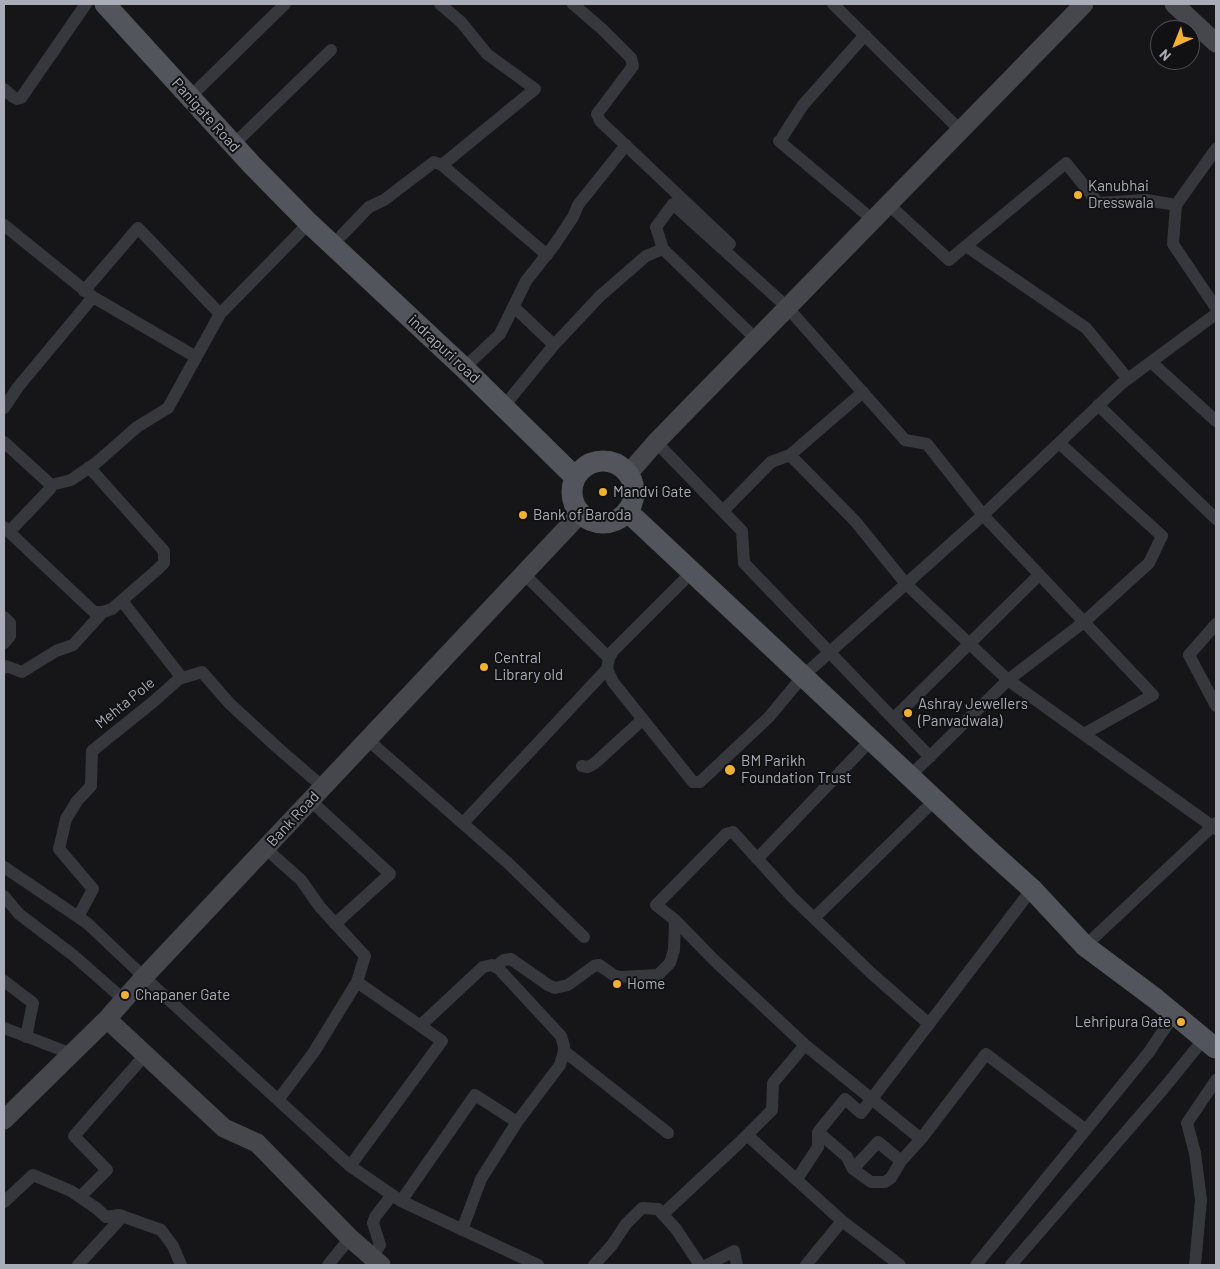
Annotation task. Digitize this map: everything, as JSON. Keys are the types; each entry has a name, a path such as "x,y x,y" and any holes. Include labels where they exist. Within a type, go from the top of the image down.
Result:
{"main road":[{"name":"Panigate Road","path":"105,4 238,140 309,223"},
{"path":"119,4 194,93"},
{"path":"628,474 656,442 1084,4"},
{"path":"1174,4 1216,43"},
{"path":"238,140 342,235 469,363"},
{"name":"indrapuri road","path":"309,223 469,363 579,473"},
{"path":"606,460 614,462 628,474 633,480 635,489 634,499 625,515 617,521 608,524 598,524 580,514 574,506 571,496 572,483 579,473 589,464 606,460"},
{"path":"627,511 1032,889 1085,946 1156,999 1173,1016 1213,1046"},
{"name":"Bank Road","path":"4,1120 107,1019 123,999 580,514"},
{"path":"107,1019 224,1128 257,1143 350,1238 376,1261"}],"street":[{"path":"4,89 13,97 21,98 86,4"},
{"path":"194,93 285,4"},
{"path":"440,4 461,22 487,54 535,89 442,165"},
{"path":"833,4 960,130"},
{"path":"579,6 631,58 632,66 597,114 600,120 790,305 905,440 927,444 983,515 1153,695 1084,734"},
{"path":"865,35 803,105 781,138 873,220"},
{"path":"238,140 331,50"},
{"path":"469,363 500,334 526,281 547,255 573,217 578,205 626,145"},
{"path":"1216,149 1176,205 1173,244 1216,308"},
{"path":"342,235 369,207 384,200 434,162 442,165 547,255"},
{"path":"888,204 949,260 1066,163 1098,202 1146,200 1176,205"},
{"path":"756,339 663,248 656,227 673,204 790,305"},
{"path":"51,485 71,480 89,468 137,427 168,408 220,314 309,223"},
{"path":"4,225 88,294 196,357"},
{"path":"4,408 8,391 88,294 138,228 220,314"},
{"path":"966,246 1086,328 1128,379"},
{"path":"508,401 554,346 600,296 646,256 663,248"},
{"path":"514,306 554,346"},
{"path":"524,574 608,664 613,682 693,782 700,782 769,717 803,676 983,515 1098,405 1128,379 1216,314"},
{"path":"1151,362 1216,421"},
{"path":"723,511 771,462 790,455 863,392"},
{"path":"1098,405 1216,519"},
{"path":"4,442 51,485"},
{"path":"656,442 742,531 744,563 930,757"},
{"path":"910,776 1008,680 1084,622 1149,563 1162,536 1059,442"},
{"path":"790,455 855,520 906,584 1008,680 1215,826 1085,946"},
{"path":"51,485 50,489 6,529 94,612 104,612 112,609 158,570 164,563 164,551 89,468"},
{"path":"463,823 608,664 613,651 692,572"},
{"path":"893,718 1040,575"},
{"path":"122,601 182,678 202,672 230,704 324,787"},
{"path":"4,668 6,666 22,672 56,652 73,645 104,612"},
{"path":"4,617 10,623 10,636 4,643"},
{"path":"1216,624 1188,655 1216,706"},
{"name":"Mehta Pole","path":"78,917 93,889 59,849 66,819 76,801 92,786 92,751 182,678"},
{"path":"582,766 588,767 595,763 643,719"},
{"path":"368,740 508,863 584,937"},
{"path":"757,859 871,740"},
{"path":"814,918 935,800"},
{"path":"310,801 390,874 336,924"},
{"path":"921,1139 806,1045 714,960 675,920 656,905 726,834 733,832 814,918 870,972 929,1024"},
{"path":"265,848 301,880 320,907 365,956 357,982 314,1052 278,1100"},
{"path":"4,867 87,923 144,978 350,1166 397,1198 538,1265"},
{"path":"797,1179 818,1147 818,1132 845,1099 861,1114 1032,889"},
{"path":"4,896 19,914 73,955 123,999"},
{"path":"495,967 504,960 511,959 548,985 556,988 568,985 594,966 599,966 614,976 620,977 658,975 670,964 674,950 675,920"},
{"path":"420,1026 483,967 492,965 561,1036 564,1051 560,1065 518,1122 481,1179 462,1230"},
{"path":"4,981 33,1003 26,1037"},
{"path":"350,1166 442,1041 357,982"},
{"path":"976,1265 1149,1052 1173,1016"},
{"path":"4,1028 72,1054"},
{"path":"663,1214 772,1110 773,1083 806,1045"},
{"path":"1011,1265 1164,1088 1213,1046"},
{"path":"564,1051 668,1132"},
{"path":"80,1197 107,1170 74,1136 145,1054"},
{"path":"818,1132 847,1156 853,1169 870,1182 885,1182 921,1139 986,1054 1086,1130"},
{"path":"1195,1265 1201,1200 1195,1152 1188,1123 1216,1080"},
{"path":"376,1261 380,1245 373,1223 375,1218 397,1198 476,1095 518,1122"},
{"path":"747,1135 842,1221 900,1265"},
{"path":"853,1169 878,1142 901,1161"},
{"path":"4,1202 33,1174 71,1190 106,1217 119,1215 161,1230 173,1246 182,1265"},
{"path":"594,1265 612,1245 626,1224 642,1208 658,1209 676,1229 700,1265"},
{"path":"78,1265 123,1216"},
{"path":"806,1265 842,1221"},
{"path":"328,1265 350,1238"},
{"path":"707,1265 734,1251 737,1265"}],"place":[{"name":"Kanubhai Dresswala","path":"1078,195"},
{"name":"Mandvi Gate","path":"603,492"},
{"name":"Bank of Baroda","path":"523,515"},
{"name":"Central Library old","path":"484,667"},
{"name":"Ashray Jewellers (Panvadwala)","path":"908,713"},
{"name":"BM Parikh Foundation Trust","path":"730,770"},
{"name":"Home","path":"617,984"},
{"name":"Chapaner Gate","path":"125,995"},
{"name":"Lehripura Gate","path":"1181,1022"}]}
